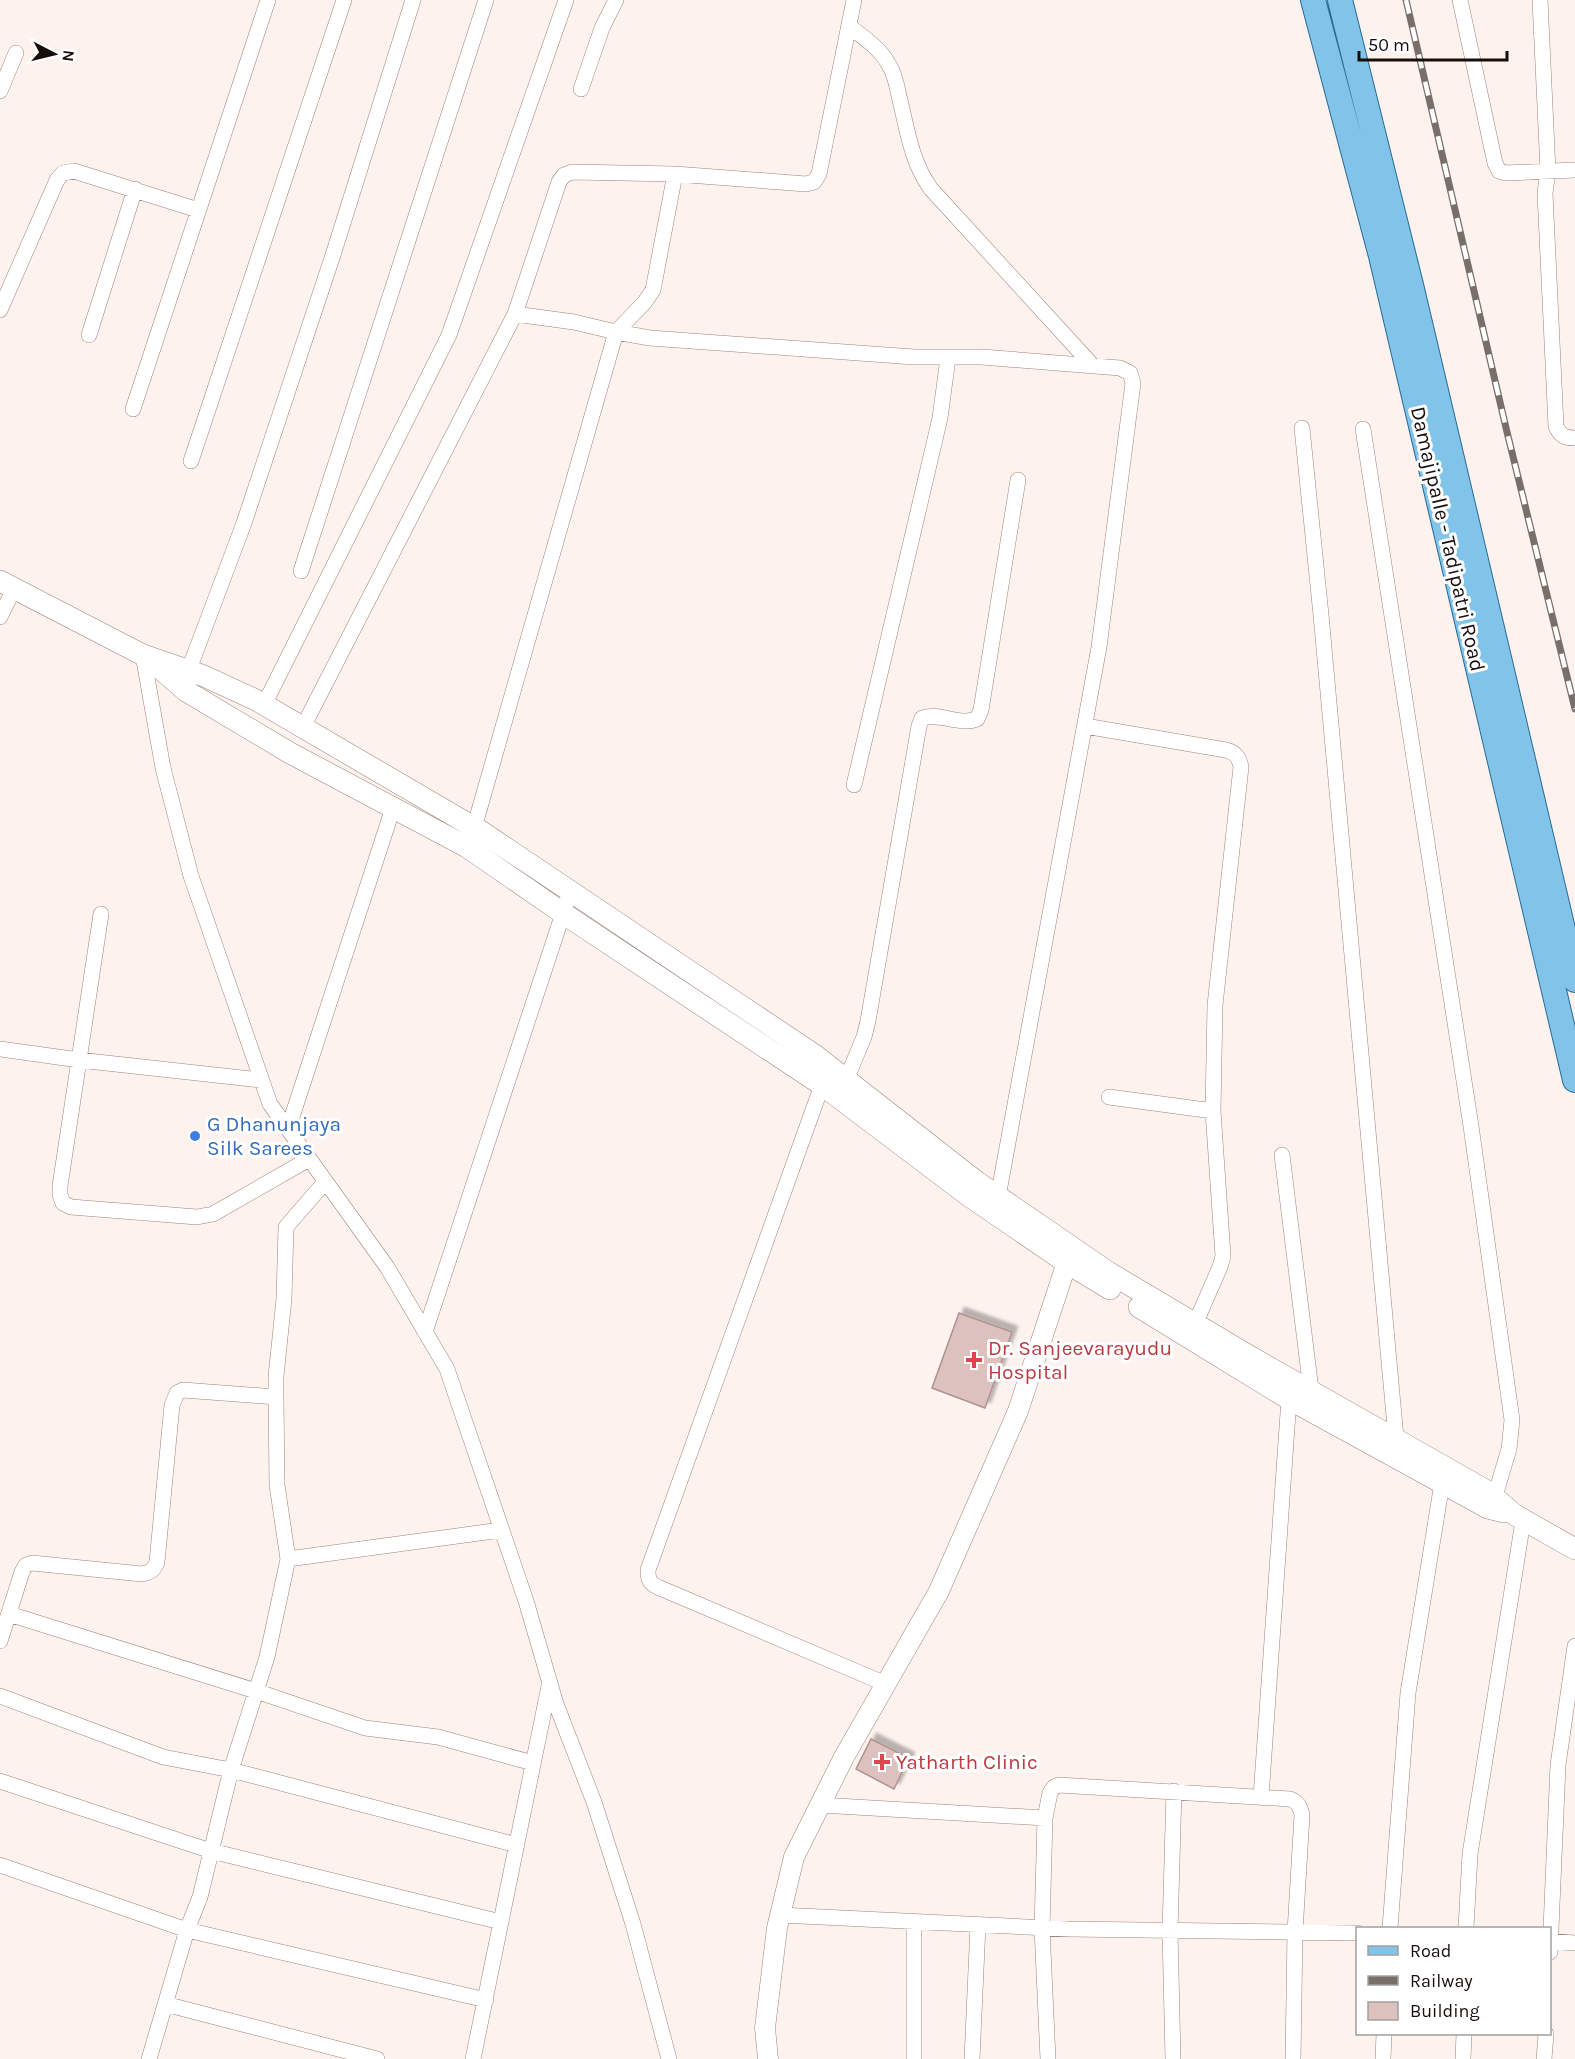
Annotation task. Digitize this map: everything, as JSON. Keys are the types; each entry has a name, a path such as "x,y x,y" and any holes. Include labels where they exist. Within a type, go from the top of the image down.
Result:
{"main road":[{"name":"Damajipalle - Tadipatri Road","path":"1313,0 1381,256 1575,1080"},
{"name":"Damajipalle - Tadipatri Road","path":"1340,0 1411,285 1575,980"},
{"path":"7,585 145,656 204,676 264,705 474,828 816,1056 1069,1255 1108,1272 1496,1496 1519,1518"},
{"path":"145,656 186,691 290,753 467,848 564,915 822,1085 969,1196 1069,1255 1289,1399 1488,1508 1519,1518 1575,1549"},
{"path":"693,1000 706,982"}],"street":[{"path":"133,409 267,0"},
{"path":"191,461 344,0"},
{"path":"188,672 248,512 329,266 412,0"},
{"path":"301,571 486,0"},
{"path":"264,705 449,335 566,0"},
{"path":"581,89 602,28 616,0"},
{"path":"303,728 515,314 558,182 564,174 572,172 675,174 806,184 814,182 819,174 854,0"},
{"path":"1460,0 1495,163 1499,171 1506,173 1575,170"},
{"path":"1540,0 1548,171 1545,193 1556,426 1559,434 1566,438 1575,438"},
{"path":"849,26 880,52 889,65 895,79 915,160 921,175 931,189 1093,366"},
{"path":"0,91 16,53"},
{"path":"0,310 57,180 63,173 74,171 198,210"},
{"path":"474,828 616,332 644,303 653,290 675,174"},
{"path":"89,335 135,189"},
{"path":"515,314 574,322 651,338 914,357 982,357 1120,368 1130,373 1133,384 1099,647 998,1197"},
{"path":"854,785 940,418 948,358"},
{"path":"1302,428 1322,615 1396,1438"},
{"path":"1363,429 1472,1125 1512,1420 1509,1449 1496,1496"},
{"path":"846,1080 864,1037 868,1021 919,726 922,718 929,716 969,722 977,718 981,710 1018,480"},
{"path":"0,617 7,585"},
{"path":"145,656 164,768 191,876 261,1080 270,1104 387,1267 447,1369 526,1601 549,1684 594,1802 633,1924 669,2059"},
{"path":"1085,726 1226,750 1233,752 1239,758 1241,767 1215,1005 1213,1111 1222,1256 1220,1267 1195,1324"},
{"path":"288,1129 393,808"},
{"path":"425,1332 570,892"},
{"path":"101,914 60,1186 63,1203 71,1207 197,1217 213,1214 309,1158"},
{"path":"0,1048 79,1060 261,1080"},
{"path":"822,1085 648,1570 648,1579 652,1585 886,1684"},
{"path":"1108,1097 1213,1111"},
{"path":"1282,1155 1311,1390"},
{"path":"149,2059 200,1897 231,1770 267,1657 288,1559 277,1485 276,1397 286,1227 326,1182"},
{"path":"768,2059 765,2028 777,1928 794,1857 843,1757 939,1591 1018,1411 1069,1255"},
{"path":"0,1641 22,1572 32,1563 142,1574 155,1568 172,1405 177,1393 183,1390 276,1397"},
{"path":"1261,1797 1289,1399"},
{"path":"1390,1927 1408,1693 1442,1483"},
{"path":"1466,1927 1470,1854 1519,1518"},
{"path":"288,1559 501,1530"},
{"path":"9,1614 256,1691 365,1728 438,1737 533,1763"},
{"path":"1551,1927 1558,1765 1575,1646"},
{"path":"473,2059 549,1684"},
{"path":"0,1696 163,1757 231,1770 517,1845"},
{"path":"0,1781 211,1851 501,1922"},
{"path":"1048,2059 1042,1928 1045,1818 1050,1793 1054,1787 1059,1785 1296,1801 1302,1815 1294,1932 1293,2059"},
{"path":"1173,2059 1170,1931 1174,1791"},
{"path":"820,1805 1045,1818"},
{"path":"0,1865 188,1930 486,2000"},
{"path":"780,1915 1042,1928 1356,1933"},
{"path":"914,1922 914,2059"},
{"path":"972,2059 978,1925"},
{"path":"1551,1941 1575,1943"},
{"path":"165,2004 377,2059"},
{"path":"1383,2059 1384,2035"},
{"path":"1463,2059 1464,2035"},
{"path":"1545,2059 1546,2035"}],"building":[{"path":"959,1313 1012,1332 985,1408 932,1388"},
{"path":"871,1739 909,1758 894,1789 856,1769"}],"railway":[{"path":"1406,0 1507,432 1575,709"}],"place":[{"name":"G Dhanunjaya Silk Sarees","path":"195,1136"},
{"name":"Dr. Sanjeevarayudu Hospital","path":"974,1360"},
{"name":"Yatharth Clinic","path":"882,1762"}]}
